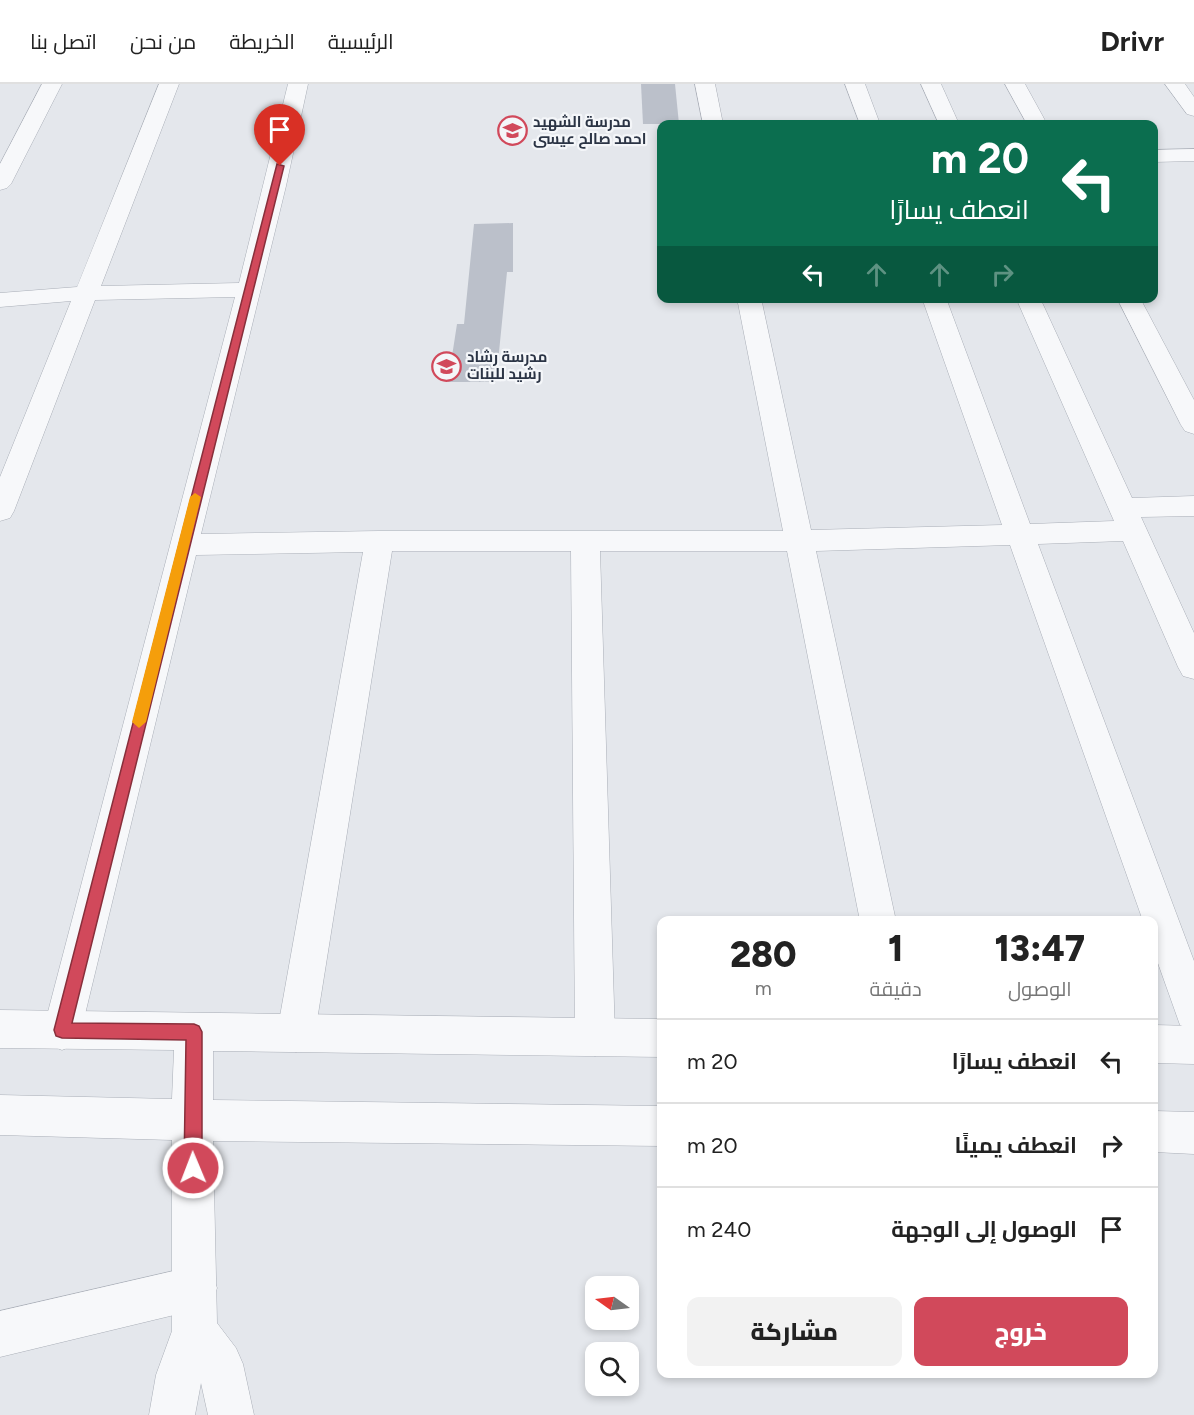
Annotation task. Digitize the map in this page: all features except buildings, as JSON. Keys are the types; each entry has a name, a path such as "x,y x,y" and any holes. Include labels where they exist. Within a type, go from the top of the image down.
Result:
{"street":[{"path":"0,184 52,84"},
{"path":"0,511 170,84"},
{"path":"62,1030 249,290 298,84"},
{"path":"705,84 712,120"},
{"path":"855,84 868,120"},
{"path":"931,84 947,120"},
{"path":"1015,84 1035,120"},
{"path":"1175,84 1194,110"},
{"path":"1158,156 1194,155"},
{"path":"0,300 86,293 249,290"},
{"path":"750,303 877,916"},
{"path":"936,303 1194,1012"},
{"path":"1030,303 1194,667"},
{"path":"1131,303 1194,425"},
{"path":"183,544 799,540 1020,533 1128,520 1194,506"},
{"path":"585,540 595,1037"},
{"path":"296,1033 379,541"},
{"path":"0,1029 657,1038"},
{"path":"172,1415 195,1309 192,1120 194,1032"},
{"path":"1158,1044 1194,1045"},
{"path":"0,1115 192,1120 657,1126"},
{"path":"1158,1132 1194,1133"},
{"path":"0,1334 195,1309"},
{"path":"195,1309 220,1365 231,1415"}],"slow traffic":[{"path":"139,722 195,497"}],"place":[{"name":"مدرسة الشهيد احمد صالح عيسى","path":"512,131"},
{"name":"مدرسة رشاد رشيد للبنات","path":"446,366"}],"route":[{"path":"193,1168 194,1032 62,1030 280,166"}]}
